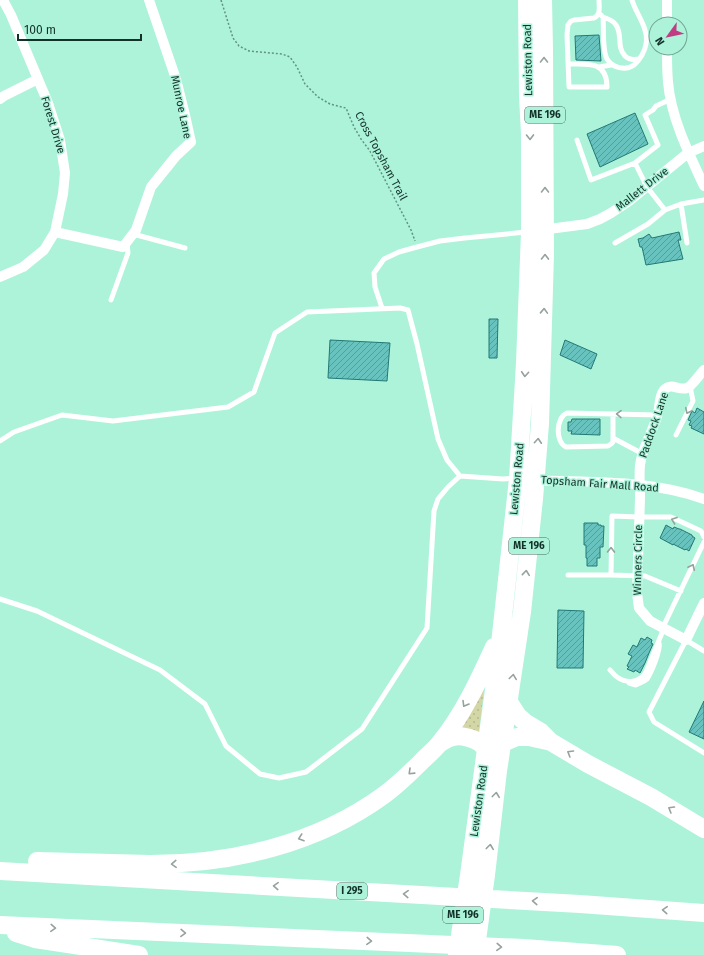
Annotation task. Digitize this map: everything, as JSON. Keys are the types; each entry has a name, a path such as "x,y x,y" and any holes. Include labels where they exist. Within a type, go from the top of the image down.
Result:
{"highway":[{"name":"Lewiston Road","path":"475,955 478,875 486,751 502,632 526,479 540,424 544,293 530,154 527,0"},
{"name":"Lewiston Road","path":"538,231 544,56 543,0"},
{"name":"Lewiston Road","path":"457,955 478,875 498,771 509,702 522,612 534,499 526,479"},
{"path":"0,860 165,864 193,862 226,858 272,848 324,830 369,806 391,790 439,744 457,718 472,692 502,632"},
{"path":"509,702 518,716 541,732 551,742 704,829"},
{"path":"486,751 517,737 525,736 551,742"},
{"path":"439,744 453,737 463,737 477,741 486,751 498,771"},
{"name":"I 295","path":"0,871 580,904 704,914"},
{"path":"0,925 524,948 617,955"},
{"path":"0,928 35,939 139,955"},
{"path":"524,948 553,955"}],"street":[{"name":"Forest Drive","path":"0,277 23,267 44,250 55,232 63,194 65,173 60,140 48,103 11,15 3,0"},
{"name":"Munroe Lane","path":"130,238 136,230 151,187 176,156 191,142 176,79 149,0"},
{"path":"667,0 667,16"},
{"path":"667,56 668,83 678,125 688,153 704,186"},
{"path":"0,100 4,96 38,79"},
{"name":"Mallett Drive","path":"538,231 587,224 600,219 629,201 688,153 704,146"},
{"path":"55,232 123,247 130,238"},
{"path":"690,386 704,370"},
{"name":"Paddock Lane","path":"640,484 640,464 642,454 658,414 661,397 664,390 667,387 672,386 682,389 690,386"},
{"name":"Topsham Fair Mall Road","path":"526,479 640,484 685,492 704,499"},
{"name":"Winners Circle","path":"640,484 637,576 639,608 650,621 686,640"},
{"path":"686,640 704,603"}],"lane":[{"path":"599,0 605,52 611,65"},
{"path":"569,64 590,64 599,67 611,65 619,68 627,68 634,65 640,59 646,43 646,33 632,0"},
{"path":"599,67 604,73 607,81 606,87 569,87 567,35 568,25 571,21 594,18 601,15 611,19 617,26 619,32 620,49 627,58 633,60 640,59"},
{"path":"577,140 591,180 635,163 658,144 645,115 656,106 671,99"},
{"path":"635,163 647,187 665,210"},
{"path":"615,243 648,224 665,210 681,204 704,200"},
{"path":"681,204 688,243"},
{"path":"382,308 374,287 374,272 384,260 399,252 440,241 538,231"},
{"path":"111,300 128,253 130,238 185,248"},
{"path":"0,441 14,432 62,414 113,421 228,406 254,392 274,333 307,312 400,308 408,310 438,440 447,460 460,476"},
{"path":"676,435 693,401 690,386"},
{"path":"613,414 613,438 611,444 608,446 566,447 562,444 559,438 560,420 564,414 567,413 658,414"},
{"path":"613,438 642,454"},
{"path":"0,599 37,612 160,670 205,704 226,746 260,774 279,778 306,772 362,729 427,628 434,511 438,499 460,476 526,479"},
{"path":"610,575 612,516 670,517 701,531 704,537"},
{"path":"610,670 616,677 627,681 636,681 644,675 663,628 704,542"},
{"path":"568,575 645,576 681,591"},
{"path":"704,651 686,640 649,712 654,722 704,752"}],"path":[{"name":"Cross Topsham Trail","path":"221,0 233,38 239,46 249,51 282,54 290,57 297,67 305,84 318,97 330,104 346,108 354,127 370,151 411,230 417,247"}],"green space":[{"path":"484,688 478,734 456,733"}],"building":[{"path":"599,35 601,61 576,60 575,36"},
{"path":"635,113 648,144 600,167 587,134"},
{"path":"679,232 681,240 678,240 683,259 646,265 642,247 640,247 638,239 649,234 652,238"},
{"path":"489,319 498,319 497,358 489,358"},
{"path":"330,340 390,343 387,381 328,378"},
{"path":"565,340 597,354 591,369 560,355"},
{"path":"697,408 704,412 704,434 691,428 692,426 689,425 691,421 688,420 692,411 695,413"},
{"path":"572,419 600,419 600,435 571,434 572,431 568,431 568,422 571,422"},
{"path":"584,523 598,523 598,525 604,526 603,547 600,547 600,558 597,558 597,566 587,566 586,545 584,545"},
{"path":"666,525 673,529 674,527 680,529 695,538 689,551 660,538"},
{"path":"558,610 584,611 583,668 557,668"},
{"path":"647,637 652,640 651,643 653,644 640,673 635,670 634,672 627,669 632,656 628,654 633,645 637,647 641,638 645,640"},
{"path":"704,701 704,739 689,732"}]}
